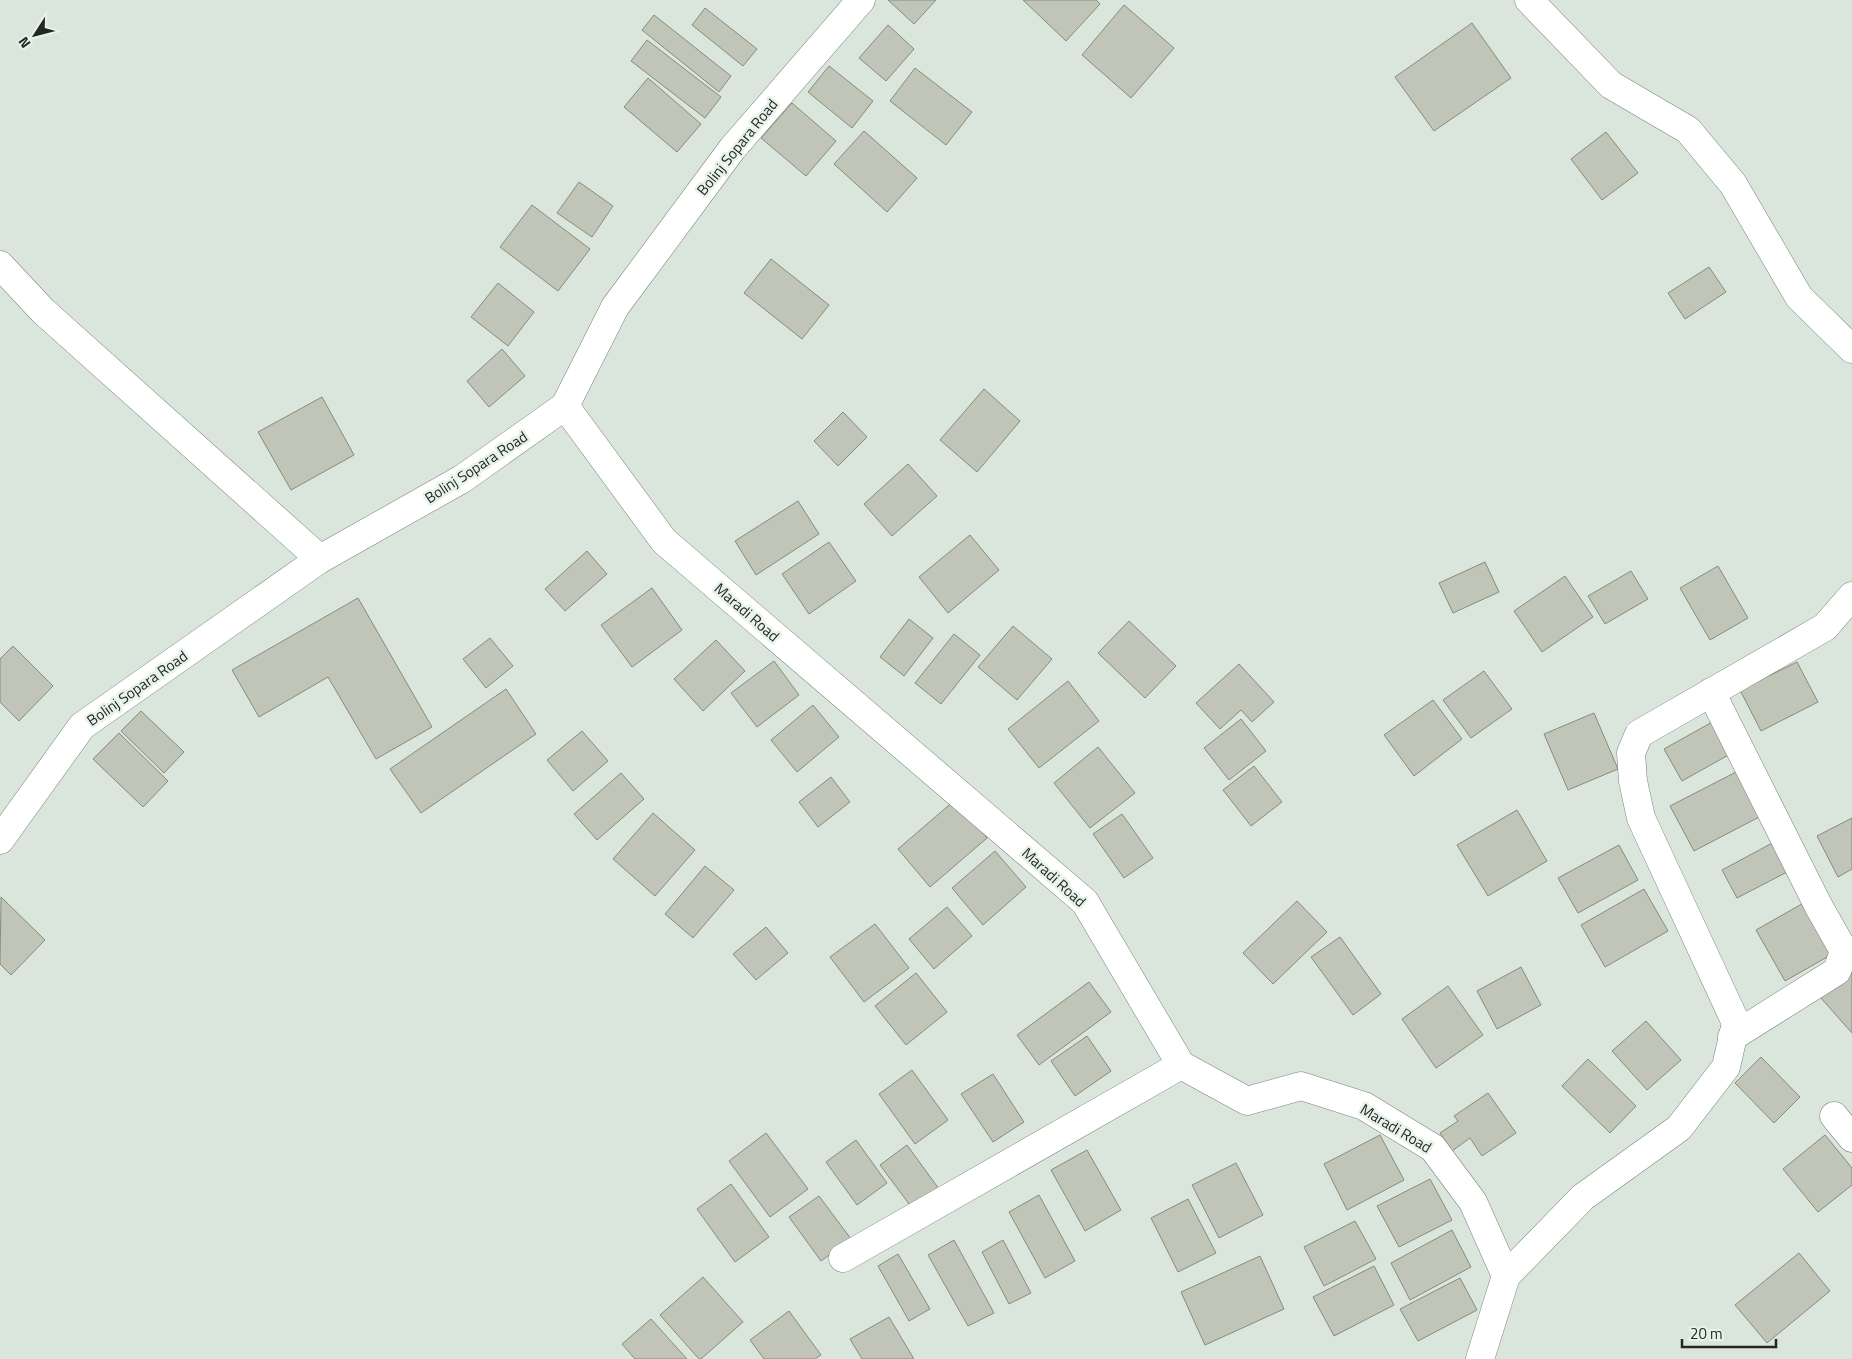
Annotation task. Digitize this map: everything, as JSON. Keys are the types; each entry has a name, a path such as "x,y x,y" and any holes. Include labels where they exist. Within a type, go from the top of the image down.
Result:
{"street":[{"name":"Bolinj Sopara Road","path":"0,840 82,726 320,559 462,479 565,406 615,307 732,149 861,0"},
{"path":"1529,0 1611,85 1688,130 1733,184 1799,297 1846,335 1852,371"},
{"path":"0,265 43,311 320,559"},
{"name":"Maradi Road","path":"565,406 664,541 1085,902 1182,1065 1247,1101 1301,1086 1364,1106 1433,1148 1473,1202 1506,1276"},
{"path":"1480,1359 1506,1276 1583,1197 1679,1128 1726,1067 1736,1023 1641,818 1633,781 1631,753 1639,734 1825,627 1852,596"},
{"path":"1711,692 1819,907 1844,951 1837,971 1732,1037"},
{"path":"843,1258 1182,1065"},
{"path":"1834,1116 1852,1138"}],"building":[{"path":"888,0 936,0 914,24"},
{"path":"1023,0 1096,0 1100,4 1066,41"},
{"path":"1124,5 1174,48 1131,98 1082,55"},
{"path":"705,8 757,49 743,66 692,25"},
{"path":"654,15 731,76 719,92 642,30"},
{"path":"1472,23 1511,78 1434,131 1395,77"},
{"path":"888,25 914,49 886,81 859,58"},
{"path":"647,40 721,97 705,118 631,61"},
{"path":"829,66 873,101 852,128 808,92"},
{"path":"915,68 972,112 946,145 890,101"},
{"path":"648,78 701,124 677,152 624,107"},
{"path":"792,103 836,141 806,176 761,138"},
{"path":"864,131 917,178 887,212 834,164"},
{"path":"1606,132 1638,173 1602,200 1571,159"},
{"path":"579,182 613,206 592,237 557,213"},
{"path":"532,205 590,249 558,291 500,247"},
{"path":"771,259 829,305 802,339 744,293"},
{"path":"1709,267 1726,292 1685,319 1668,293"},
{"path":"498,283 534,312 508,346 471,317"},
{"path":"502,349 525,376 489,407 467,381"},
{"path":"984,389 1020,421 977,472 940,440"},
{"path":"322,397 354,455 291,490 258,432"},
{"path":"843,412 867,437 838,466 814,441"},
{"path":"908,464 937,496 892,536 864,504"},
{"path":"798,501 819,534 756,575 735,541"},
{"path":"970,535 999,570 948,613 919,577"},
{"path":"829,542 856,581 809,614 782,574"},
{"path":"587,551 607,574 565,611 545,589"},
{"path":"1485,562 1499,592 1453,613 1439,583"},
{"path":"1718,566 1748,618 1710,640 1680,588"},
{"path":"1631,571 1648,599 1605,624 1588,596"},
{"path":"1565,576 1593,617 1542,652 1514,611"},
{"path":"652,588 682,630 632,667 601,625"},
{"path":"358,598 432,727 376,759 328,677 259,717 232,670"},
{"path":"909,619 933,638 904,676 880,657"},
{"path":"1129,621 1176,666 1145,698 1098,653"},
{"path":"1013,626 1052,659 1017,700 978,667"},
{"path":"954,634 980,655 941,704 915,683"},
{"path":"490,638 513,666 486,688 463,659"},
{"path":"716,640 745,671 703,711 674,679"},
{"path":"13,646 53,686 19,721 0,702 0,659"},
{"path":"774,661 799,695 757,727 731,693"},
{"path":"1797,662 1818,702 1761,731 1740,690"},
{"path":"1239,664 1274,702 1252,722 1241,710 1220,729 1196,703"},
{"path":"1484,671 1512,709 1471,738 1443,700"},
{"path":"1068,681 1099,721 1039,768 1008,729"},
{"path":"506,689 536,734 421,813 390,769"},
{"path":"1433,700 1462,739 1414,776 1384,735"},
{"path":"813,705 839,737 797,772 771,740"},
{"path":"141,711 184,752 164,773 121,731"},
{"path":"1594,713 1618,769 1568,790 1544,734"},
{"path":"1241,719 1266,751 1229,780 1204,748"},
{"path":"1714,721 1732,753 1682,781 1664,749"},
{"path":"582,731 608,761 573,791 547,760"},
{"path":"119,733 168,781 143,807 93,759"},
{"path":"1098,747 1135,793 1090,828 1054,783"},
{"path":"1254,766 1282,802 1251,826 1223,790"},
{"path":"1740,770 1763,815 1694,851 1670,806"},
{"path":"621,773 644,799 597,840 574,814"},
{"path":"831,777 850,802 818,827 799,802"},
{"path":"955,800 987,838 930,887 898,849"},
{"path":"1517,810 1547,861 1488,896 1457,845"},
{"path":"653,813 695,850 655,896 613,859"},
{"path":"1122,814 1153,858 1124,878 1093,834"},
{"path":"1852,818 1852,869 1838,877 1817,836"},
{"path":"1776,841 1791,870 1737,898 1722,870"},
{"path":"1619,845 1638,880 1578,913 1558,878"},
{"path":"995,851 1026,887 983,925 952,888"},
{"path":"705,866 734,890 693,938 665,914"},
{"path":"1644,889 1668,931 1605,967 1581,925"},
{"path":"1,897 45,940 11,975 0,964"},
{"path":"1297,901 1327,932 1273,984 1243,953"},
{"path":"1807,901 1836,952 1785,981 1756,930"},
{"path":"947,907 972,936 934,969 909,939"},
{"path":"875,924 909,968 864,1002 830,957"},
{"path":"766,927 788,953 756,980 733,954"},
{"path":"1340,937 1381,994 1353,1015 1311,957"},
{"path":"1521,967 1541,1005 1497,1029 1477,991"},
{"path":"1852,969 1852,1033 1820,997"},
{"path":"916,973 947,1012 906,1045 875,1006"},
{"path":"1089,982 1111,1012 1039,1065 1017,1035"},
{"path":"1448,986 1483,1035 1436,1068 1402,1019"},
{"path":"1646,1021 1681,1060 1647,1090 1612,1051"},
{"path":"1087,1036 1111,1071 1075,1096 1051,1061"},
{"path":"1761,1057 1800,1097 1774,1123 1735,1083"},
{"path":"1588,1059 1636,1106 1610,1133 1562,1086"},
{"path":"912,1070 948,1120 915,1144 879,1094"},
{"path":"993,1074 1024,1122 993,1142 961,1094"},
{"path":"1488,1093 1516,1133 1482,1156 1470,1138 1452,1151 1440,1133 1458,1121 1454,1116"},
{"path":"766,1133 808,1189 770,1217 729,1161"},
{"path":"1380,1135 1404,1180 1347,1210 1324,1164"},
{"path":"1825,1135 1852,1168 1852,1185 1818,1212 1783,1169"},
{"path":"856,1140 887,1183 857,1205 826,1162"},
{"path":"907,1145 939,1189 912,1208 880,1165"},
{"path":"1087,1150 1121,1210 1085,1231 1051,1170"},
{"path":"1236,1163 1263,1215 1219,1238 1192,1185"},
{"path":"1430,1179 1452,1220 1399,1247 1377,1206"},
{"path":"731,1184 769,1237 735,1262 697,1209"},
{"path":"1039,1195 1075,1261 1045,1278 1009,1212"},
{"path":"819,1196 851,1239 821,1261 789,1217"},
{"path":"1188,1199 1216,1253 1178,1272 1151,1218"},
{"path":"1355,1221 1376,1259 1324,1286 1304,1247"},
{"path":"1452,1230 1471,1267 1410,1300 1391,1263"},
{"path":"954,1240 994,1313 968,1326 928,1255"},
{"path":"1003,1240 1031,1293 1009,1304 982,1252"},
{"path":"1799,1253 1830,1291 1767,1343 1735,1305"},
{"path":"898,1254 930,1309 909,1321 878,1266"},
{"path":"1260,1256 1284,1309 1205,1345 1181,1292"},
{"path":"1374,1266 1394,1305 1334,1336 1313,1297"},
{"path":"703,1277 743,1322 699,1359 660,1315"},
{"path":"1460,1278 1477,1310 1418,1341 1400,1309"},
{"path":"789,1311 821,1355 815,1359 764,1359 750,1340"},
{"path":"889,1317 914,1359 862,1359 850,1339"},
{"path":"651,1319 687,1359 635,1359 622,1344"}]}
